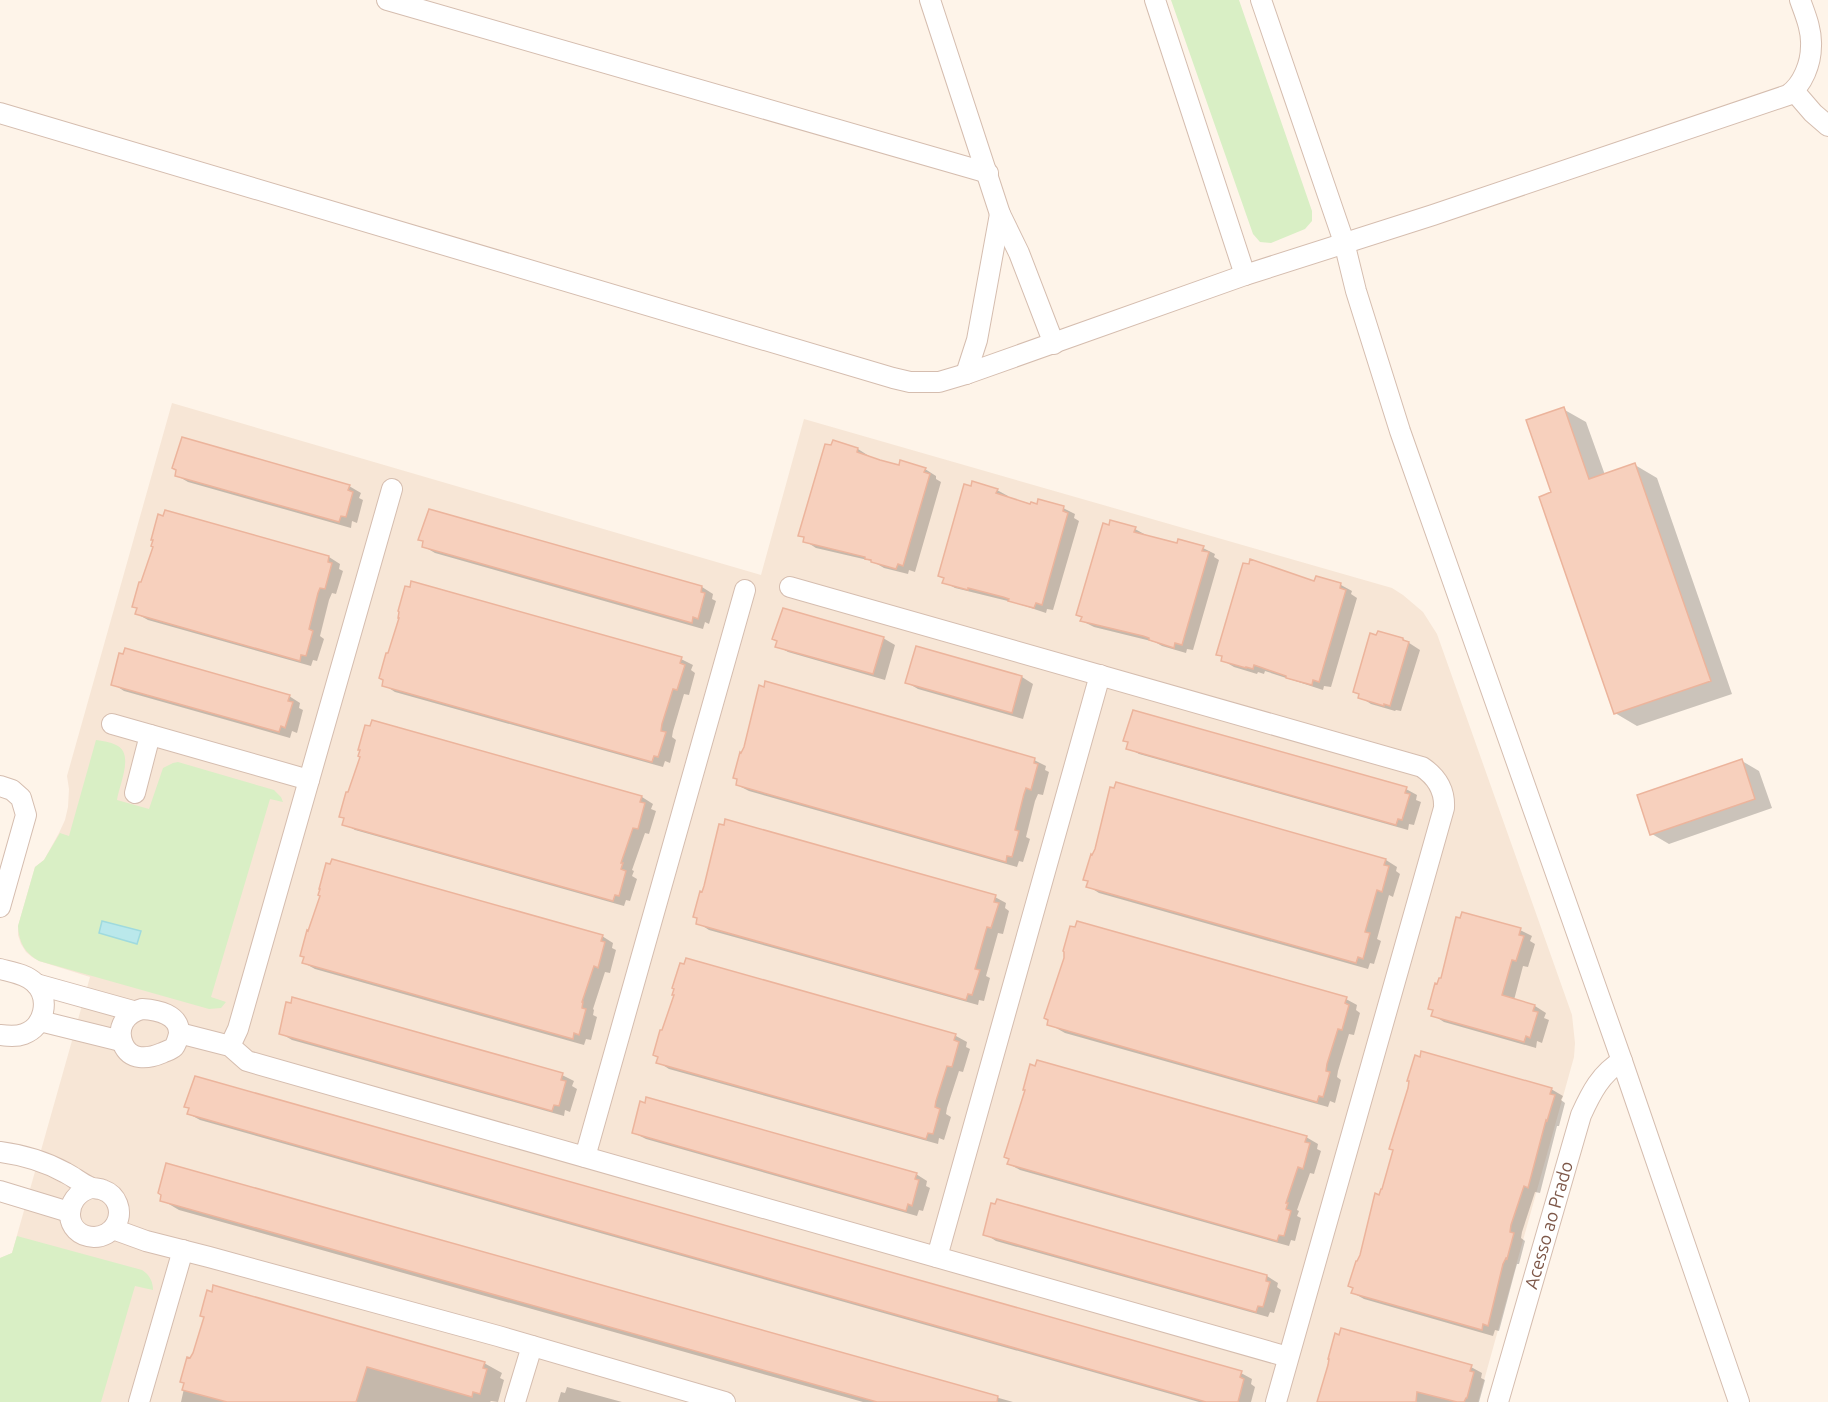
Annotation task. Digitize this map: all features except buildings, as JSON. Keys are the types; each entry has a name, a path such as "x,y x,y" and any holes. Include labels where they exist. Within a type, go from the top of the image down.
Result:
{"street":[{"path":"387,0 988,173"},
{"path":"930,0 1000,214 1019,253 1054,344"},
{"path":"1155,0 1245,275"},
{"path":"1261,0 1344,242 1356,291 1400,431 1622,1061 1739,1402"},
{"path":"0,113 893,378 910,382 939,382 1054,344 1245,275 1344,242 1379,233 1788,95 1794,91 1804,76 1812,46 1800,0"},
{"path":"1794,91 1828,126"},
{"path":"966,374 977,340 1000,214"},
{"path":"230,1046 238,1029 392,489"},
{"path":"790,587 1422,767 1436,778 1443,792 1444,808 1276,1402"},
{"path":"585,1157 745,590"},
{"path":"937,1257 1100,675"},
{"path":"112,724 309,780"},
{"path":"135,793 150,735"},
{"path":"0,786 12,790 21,798 26,815 0,907"},
{"path":"0,969 28,978 42,992 44,1002 40,1021 34,1028 26,1034 0,1035"},
{"path":"36,984 134,1011"},
{"path":"142,1009 151,1009 172,1016 178,1024 179,1033 173,1048 149,1058 132,1055 121,1041 122,1024 126,1017 142,1009"},
{"path":"40,1021 121,1041"},
{"path":"179,1033 230,1046 247,1061 1288,1357"},
{"name":"Acesso ao Prado","path":"1498,1402 1581,1115 1592,1092 1610,1068 1622,1061"},
{"path":"0,1152 39,1161 91,1188"},
{"path":"91,1188 108,1191 118,1205 119,1214 113,1229 98,1237 81,1234 70,1220 71,1203 82,1190 91,1188"},
{"path":"0,1191 69,1212"},
{"path":"113,1229 146,1241 532,1346 725,1402"},
{"path":"139,1402 183,1250"},
{"path":"515,1402 532,1346"}],"shaded area":[{"path":"172,403 761,575 804,419 1392,588 1403,595 1423,612 1437,634 1572,1015 1575,1043 1574,1057 1478,1402 0,1402 0,1258 12,1253 90,977 32,957 21,944 18,926 35,867 44,860 65,820 69,789 67,776"}],"green space":[{"path":"1171,0 1239,0 1312,211 1312,221 1305,229 1271,243 1260,242 1253,234"},
{"path":"96,740 109,742 122,749 125,762 117,800 149,809 163,768 178,762 274,790 281,797 283,802 270,799 211,997 226,1002 221,1008 209,1009 39,961 26,951 21,942 18,926 35,867 44,860 60,833 69,836"},
{"path":"17,1236 142,1270 150,1279 153,1290 135,1286 101,1402 0,1402 0,1258 12,1253"}],"water":[{"path":"102,921 141,931 137,944 99,933"}]}
